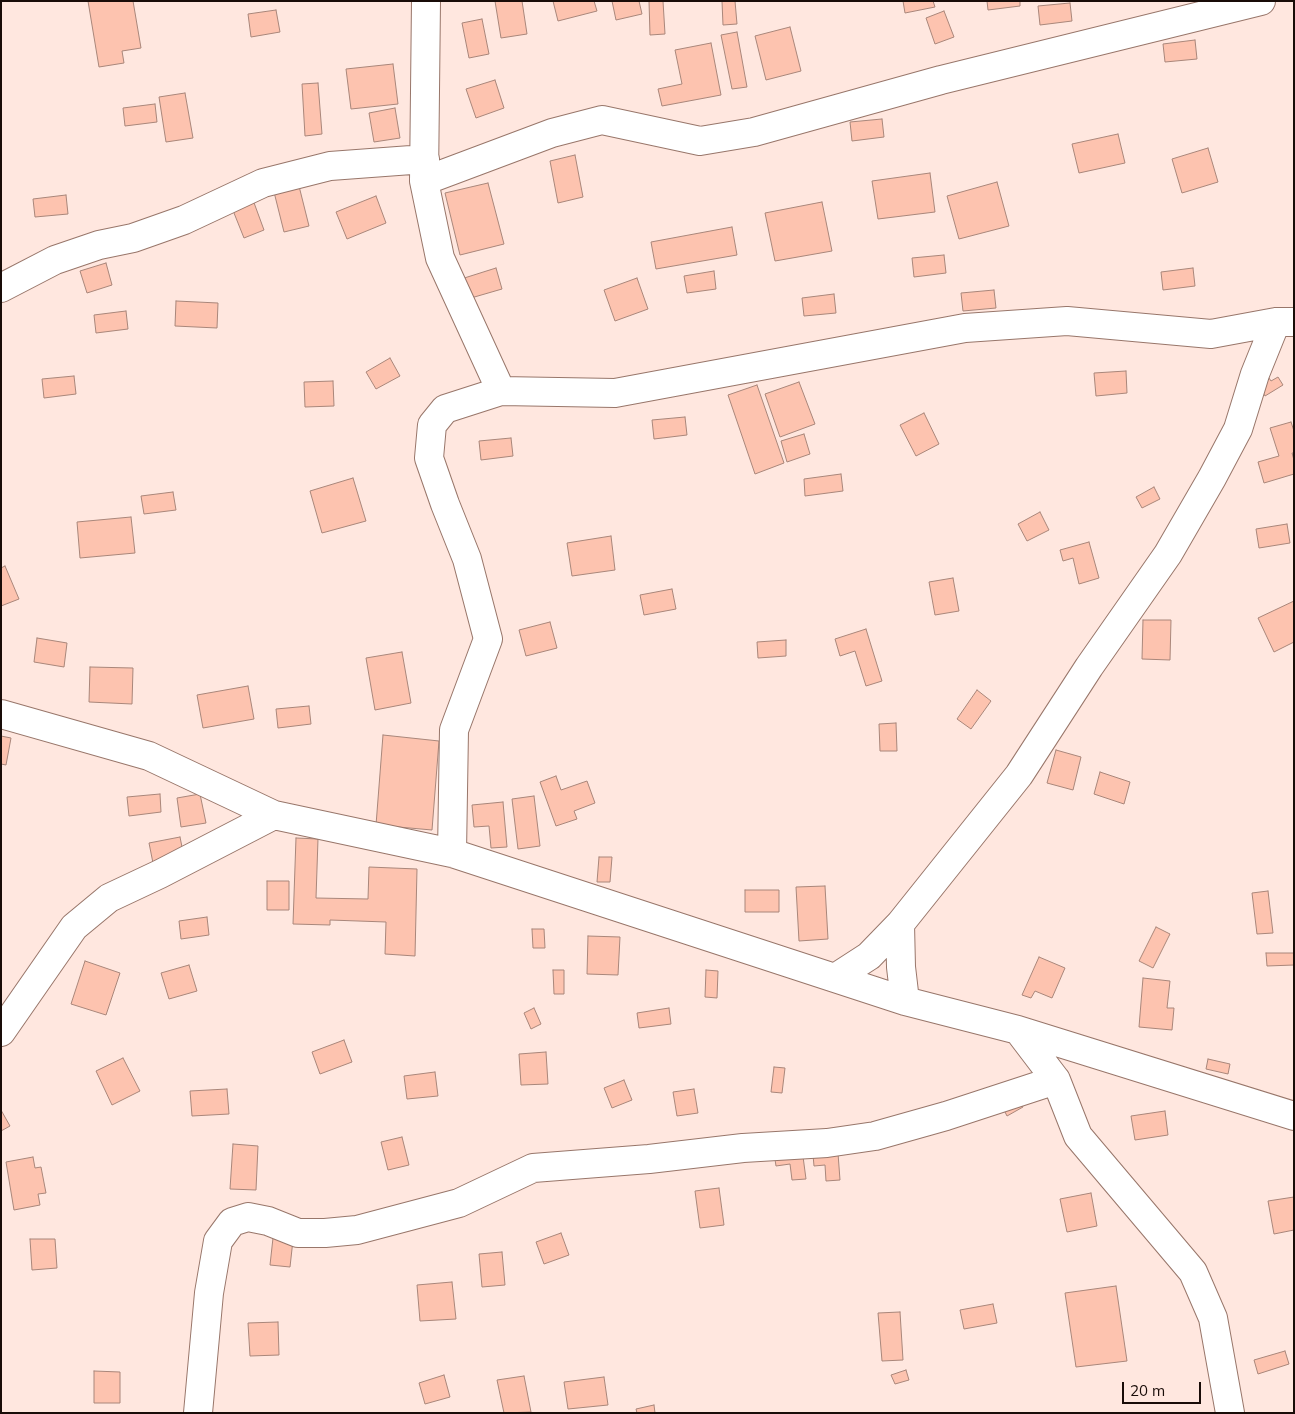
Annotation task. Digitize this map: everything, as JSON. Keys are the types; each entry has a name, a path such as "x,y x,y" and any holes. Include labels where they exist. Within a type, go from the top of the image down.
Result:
{"street":[{"path":"426,1 424,170 440,258 501,391"},
{"path":"1,288 55,260 132,238 184,220 262,183 330,166 424,170 602,120 700,141 754,132 951,77 1261,1"},
{"path":"452,853 454,730 488,639 467,559 429,458 432,425 445,409 501,391 615,393 965,328 1067,321 1211,334 1285,322"},
{"path":"835,978 868,956 900,924 1020,775 1089,667 1168,554 1238,429 1255,374 1285,322"},
{"path":"1,714 149,756 274,815 452,853 905,1001 1018,1030 1294,1116"},
{"path":"1,1032 74,927 109,898 274,815"},
{"path":"900,924 901,967 905,1001"},
{"path":"1018,1030 1056,1080 1078,1136 1193,1272 1213,1318 1230,1413"},
{"path":"198,1413 209,1293 218,1241 232,1222 248,1217 268,1221 298,1233 357,1230 459,1203 533,1168 649,1159 743,1148 827,1143 875,1136 946,1116 1056,1080"}],"building":[{"path":"88,1 133,1 141,48 122,51 124,63 99,67"},
{"path":"495,1 522,1 527,34 501,38"},
{"path":"553,1 594,1 597,11 558,21"},
{"path":"612,1 639,1 642,14 616,20"},
{"path":"649,1 663,1 665,34 650,35"},
{"path":"722,1 735,1 737,24 723,25"},
{"path":"903,1 933,1 935,7 905,13"},
{"path":"987,1 1020,1 1020,6 988,10"},
{"path":"1070,3 1072,21 1040,25 1038,6"},
{"path":"276,10 280,32 251,37 248,14"},
{"path":"944,11 954,37 935,44 926,18"},
{"path":"482,19 489,54 469,58 462,23"},
{"path":"790,27 801,71 766,80 755,36"},
{"path":"737,32 747,87 732,89 721,35"},
{"path":"1195,40 1197,59 1165,62 1163,44"},
{"path":"711,43 721,95 662,106 658,89 682,84 675,50"},
{"path":"393,64 398,104 351,109 346,69"},
{"path":"495,80 504,108 476,118 466,89"},
{"path":"318,83 322,134 305,136 302,84"},
{"path":"185,93 193,138 166,142 159,97"},
{"path":"155,104 157,122 125,126 123,108"},
{"path":"395,108 400,138 374,142 369,113"},
{"path":"882,119 884,137 852,141 850,122"},
{"path":"1118,134 1125,163 1079,173 1072,144"},
{"path":"1208,148 1218,182 1182,193 1172,159"},
{"path":"575,155 583,197 558,203 550,161"},
{"path":"930,173 935,212 878,219 872,181"},
{"path":"997,182 1009,226 959,239 947,196"},
{"path":"488,183 504,244 460,255 445,193"},
{"path":"299,186 309,226 284,232 274,192"},
{"path":"66,195 68,214 35,217 33,199"},
{"path":"376,196 386,223 347,239 336,212"},
{"path":"253,200 264,230 244,238 232,208"},
{"path":"822,202 832,251 775,261 765,213"},
{"path":"732,227 737,255 656,269 651,242"},
{"path":"944,255 946,273 914,277 912,258"},
{"path":"106,263 112,285 87,293 80,271"},
{"path":"496,268 502,289 464,300 458,280"},
{"path":"1193,268 1195,286 1163,290 1161,272"},
{"path":"714,271 716,289 687,293 684,276"},
{"path":"637,278 648,309 615,321 604,290"},
{"path":"994,290 996,308 963,311 961,293"},
{"path":"834,294 836,313 804,316 802,298"},
{"path":"176,301 218,303 217,328 175,326"},
{"path":"126,311 128,329 96,333 94,315"},
{"path":"390,358 400,376 376,389 366,372"},
{"path":"1126,371 1127,393 1096,396 1094,373"},
{"path":"1267,375 1271,381 1278,377 1283,385 1265,396 1256,380"},
{"path":"74,376 76,394 44,398 42,379"},
{"path":"333,381 334,406 305,407 304,382"},
{"path":"799,382 815,424 780,437 765,394"},
{"path":"757,385 784,463 755,474 728,395"},
{"path":"924,413 939,444 916,456 900,425"},
{"path":"685,417 687,435 654,439 652,420"},
{"path":"1291,422 1294,431 1294,453 1292,453 1294,474 1264,483 1258,462 1279,456 1270,428"},
{"path":"804,434 810,454 787,462 781,441"},
{"path":"511,438 513,456 481,460 479,441"},
{"path":"841,474 843,491 805,496 804,479"},
{"path":"353,478 366,521 322,533 310,491"},
{"path":"1154,487 1160,499 1142,508 1136,497"},
{"path":"173,492 176,510 144,514 141,496"},
{"path":"1040,512 1049,530 1027,541 1018,524"},
{"path":"131,517 135,553 80,558 77,522"},
{"path":"1287,524 1290,543 1259,548 1256,529"},
{"path":"611,536 615,570 572,576 567,543"},
{"path":"1089,542 1099,578 1079,584 1073,558 1063,561 1060,550"},
{"path":"5,566 19,599 1,606 1,568"},
{"path":"953,578 959,611 935,615 929,582"},
{"path":"672,589 676,609 644,615 640,595"},
{"path":"1294,601 1294,642 1274,652 1258,618"},
{"path":"1143,620 1171,620 1170,660 1142,659"},
{"path":"550,622 557,648 526,656 519,630"},
{"path":"866,629 882,681 866,686 855,651 840,656 835,639"},
{"path":"37,638 67,643 64,667 34,662"},
{"path":"786,640 786,656 758,658 757,642"},
{"path":"402,652 411,703 375,710 366,658"},
{"path":"90,667 133,668 132,704 89,702"},
{"path":"248,686 254,719 203,728 197,695"},
{"path":"977,690 991,701 971,729 957,719"},
{"path":"309,706 311,724 278,728 276,709"},
{"path":"896,723 897,751 880,751 879,724"},
{"path":"383,735 439,741 432,830 376,825"},
{"path":"1,736 11,738 6,765 1,764"},
{"path":"1056,750 1081,757 1073,790 1047,783"},
{"path":"1100,772 1130,782 1124,804 1094,794"},
{"path":"556,776 561,790 587,781 595,803 574,811 577,819 556,826 540,782"},
{"path":"160,794 161,812 129,816 127,797"},
{"path":"200,794 206,823 181,827 177,798"},
{"path":"534,796 540,846 518,849 512,799"},
{"path":"503,802 507,847 491,848 489,826 474,827 472,805"},
{"path":"180,837 184,857 153,863 149,843"},
{"path":"296,838 318,839 316,898 368,899 369,867 417,869 415,956 385,954 386,922 330,920 330,925 293,924"},
{"path":"599,857 612,857 610,882 597,882"},
{"path":"267,881 289,881 289,910 267,910"},
{"path":"825,886 828,939 799,941 796,887"},
{"path":"745,890 779,890 779,912 745,912"},
{"path":"1268,891 1273,933 1257,934 1252,893"},
{"path":"207,917 209,935 181,939 179,921"},
{"path":"1156,927 1170,934 1153,968 1139,961"},
{"path":"532,929 544,929 545,948 533,948"},
{"path":"588,936 620,937 618,975 587,974"},
{"path":"1266,953 1294,953 1294,965 1267,966"},
{"path":"1039,957 1065,968 1052,998 1035,991 1031,998 1022,995"},
{"path":"85,961 120,973 106,1015 71,1004"},
{"path":"189,965 197,991 169,999 161,973"},
{"path":"553,970 564,970 564,994 554,994"},
{"path":"706,970 718,971 717,998 705,997"},
{"path":"1143,978 1170,981 1167,1008 1174,1008 1172,1030 1139,1027"},
{"path":"534,1008 541,1024 531,1029 524,1013"},
{"path":"669,1008 671,1024 639,1028 637,1013"},
{"path":"344,1040 352,1062 320,1074 312,1052"},
{"path":"546,1052 548,1084 521,1085 519,1054"},
{"path":"123,1058 140,1091 112,1105 96,1071"},
{"path":"1208,1059 1230,1064 1228,1074 1206,1069"},
{"path":"774,1067 785,1068 782,1093 771,1092"},
{"path":"435,1072 438,1096 407,1099 404,1076"},
{"path":"624,1080 632,1100 612,1108 604,1088"},
{"path":"227,1089 229,1114 192,1116 190,1091"},
{"path":"694,1089 698,1113 677,1116 673,1092"},
{"path":"1017,1096 1023,1107 1007,1116 1001,1104"},
{"path":"1,1110 10,1126 1,1131"},
{"path":"1165,1111 1168,1135 1135,1140 1131,1116"},
{"path":"402,1137 409,1165 388,1170 381,1142"},
{"path":"233,1144 258,1146 256,1190 230,1189"},
{"path":"802,1149 806,1179 792,1180 790,1164 776,1166 774,1153"},
{"path":"838,1153 840,1180 826,1181 825,1165 814,1166 813,1155"},
{"path":"33,1157 35,1168 41,1167 46,1193 38,1194 40,1205 14,1210 6,1162"},
{"path":"719,1188 724,1225 700,1228 695,1191"},
{"path":"1091,1193 1097,1226 1067,1232 1060,1199"},
{"path":"1294,1197 1294,1230 1274,1234 1268,1201"},
{"path":"561,1233 569,1255 544,1264 536,1242"},
{"path":"273,1238 293,1240 290,1267 270,1265"},
{"path":"30,1239 55,1239 57,1268 32,1270"},
{"path":"502,1252 505,1285 482,1287 479,1254"},
{"path":"452,1282 456,1319 420,1321 417,1285"},
{"path":"1116,1286 1127,1361 1076,1367 1065,1293"},
{"path":"993,1304 997,1323 964,1329 960,1310"},
{"path":"900,1312 903,1360 882,1361 878,1313"},
{"path":"278,1322 279,1355 250,1356 248,1323"},
{"path":"1285,1351 1289,1364 1258,1374 1254,1360"},
{"path":"906,1370 909,1380 895,1384 891,1375"},
{"path":"94,1371 120,1372 120,1403 94,1403"},
{"path":"444,1375 450,1397 425,1404 419,1383"},
{"path":"524,1376 531,1412 504,1413 497,1380"},
{"path":"604,1377 608,1405 568,1409 564,1382"},
{"path":"654,1405 655,1413 637,1413 636,1409"}]}
